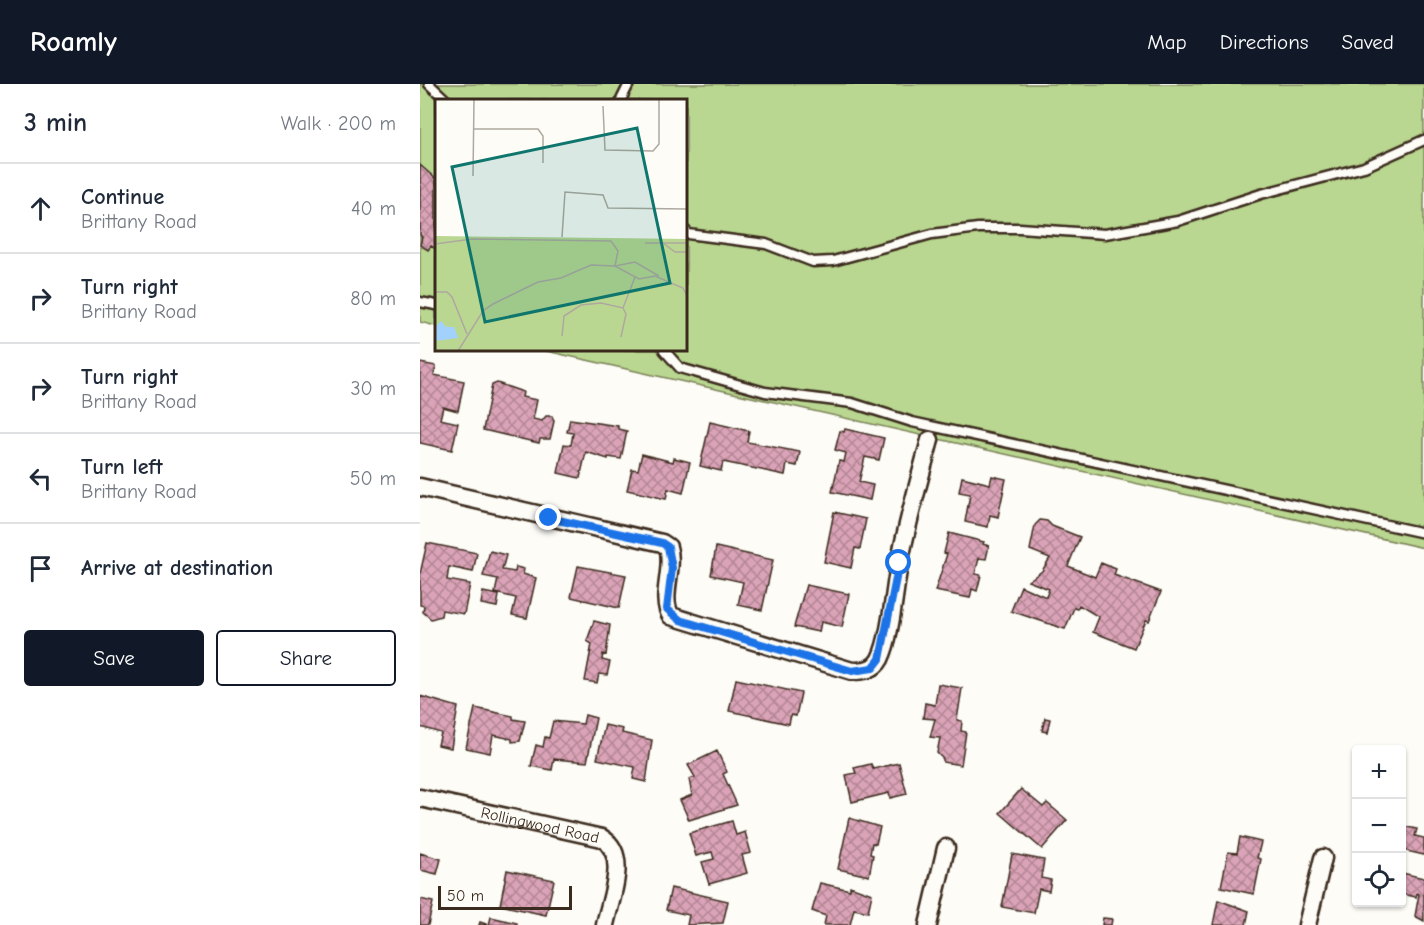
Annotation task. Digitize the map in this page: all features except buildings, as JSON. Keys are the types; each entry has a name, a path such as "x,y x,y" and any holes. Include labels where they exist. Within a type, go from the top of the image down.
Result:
{"street":[{"path":"420,487 662,543 668,547 671,556 666,599 667,609 671,616 852,671 864,671 873,668 880,659 899,563 930,440"},
{"name":"Rollingwood Road","path":"420,798 602,838 610,843 617,859 605,925"},
{"path":"928,925 946,848"},
{"path":"1308,925 1323,858"}],"lane":[{"path":"429,84 445,99"},
{"path":"622,99 629,84"},
{"path":"687,234 765,244 813,262 833,261 932,234 978,228 1020,228 1105,234 1178,221 1261,194 1364,167 1424,140"},
{"path":"420,302 435,305"},
{"path":"665,351 680,369 765,392 852,403 912,422 1424,533"}],"green space":[{"path":"420,84 1424,84 1424,548 546,351 687,351 687,99 435,99 435,326 420,322"}],"route":[{"path":"549,518 662,543 668,547 672,568 666,599 667,609 671,616 852,671 873,668 880,659 899,563"}]}
